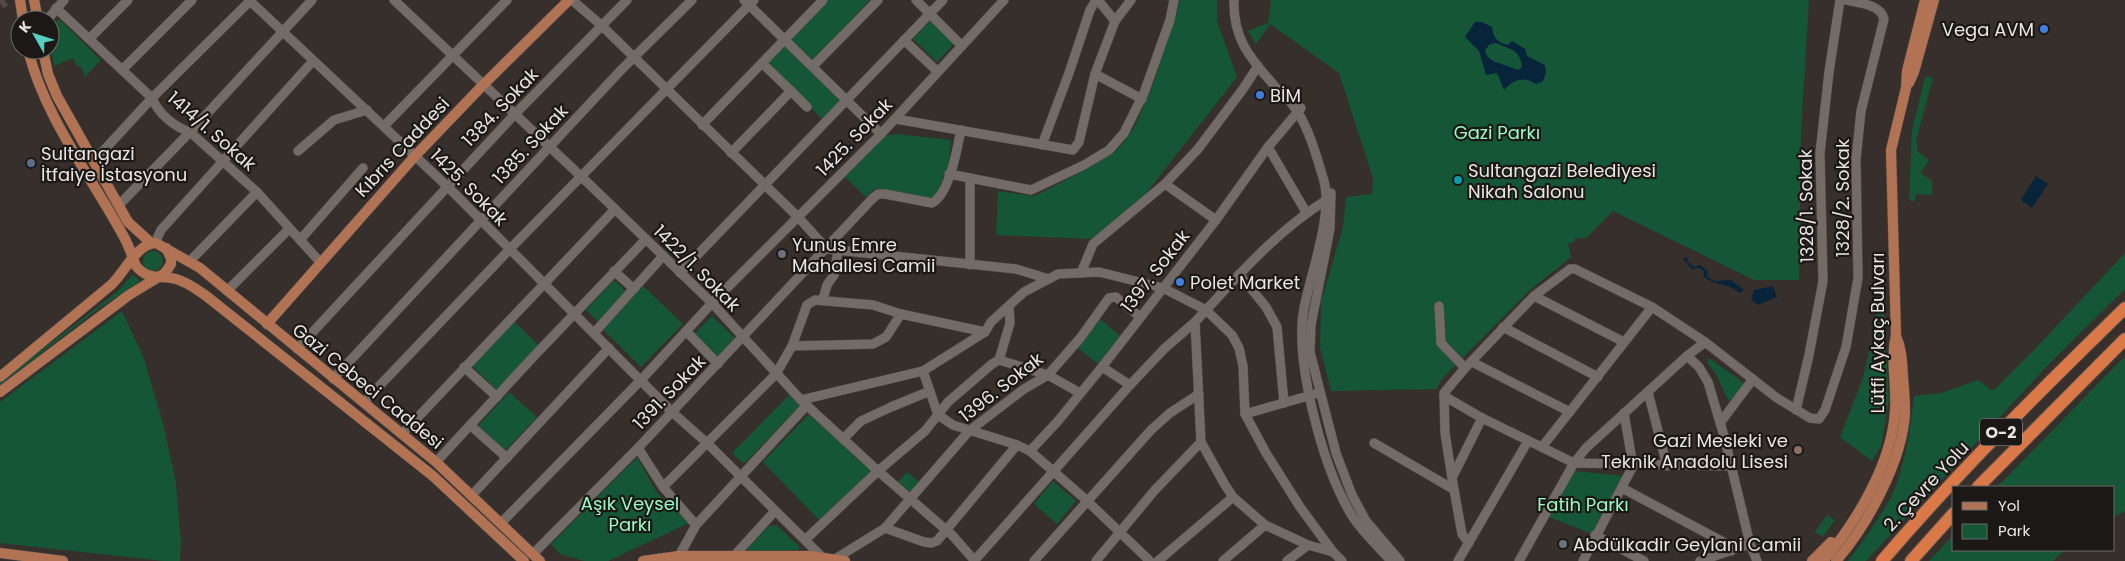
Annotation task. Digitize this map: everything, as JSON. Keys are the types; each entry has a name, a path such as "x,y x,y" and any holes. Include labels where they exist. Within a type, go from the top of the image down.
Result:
{"highway":[{"name":"2. Çevre Yolu","path":"1882,561 1922,515 1995,438 2125,308"},
{"name":"O-2","path":"1979,486 2125,339"},
{"path":"1911,561 1952,515"}],"main road":[{"name":"Kıbrıs Caddesi","path":"267,324 415,156 484,84 570,0"},
{"name":"Lütfi Aykaç Bulvarı","path":"1823,561 1839,542 1860,509 1885,454 1894,422 1896,396 1893,348 1896,335 1891,156 1894,135 1906,88 1907,71 1924,0"},
{"name":"Lütfi Aykaç Bulvarı","path":"1906,88 1914,72 1934,0"},
{"path":"31,60 48,106 125,239 133,260 144,274 150,277 158,277"},
{"path":"0,392 129,295 165,273 171,264 171,258 166,248 153,243 135,230 119,205 57,96 48,74 45,60"},
{"path":"0,377 111,285 133,260 141,247 153,243"},
{"name":"Gazi Cebeci Caddesi","path":"166,248 190,261 436,462 536,558"},
{"name":"Gazi Cebeci Caddesi","path":"158,277 175,278 205,295 433,476 524,561"},
{"path":"1844,561 1885,483 1903,425 1905,407 1901,350 1896,335"},
{"path":"1812,561 1860,509"},
{"path":"1836,561 1859,531"},
{"path":"0,554 63,561"},
{"path":"643,561 733,557 822,557 840,560"}],"street":[{"path":"56,8 64,0"},
{"path":"89,39 128,0"},
{"path":"122,70 192,0"},
{"path":"94,161 152,98 250,0"},
{"name":"1425. Sokak","path":"250,0 448,187 672,412 707,443 822,557"},
{"path":"119,205 190,132 312,0"},
{"name":"1422/1. Sokak","path":"394,0 616,209 712,303 804,403 946,531 974,561"},
{"path":"384,126 508,0"},
{"path":"570,0 601,25 798,217 827,249 1016,269 1049,279"},
{"name":"1384. Sokak","path":"297,349 516,114 627,0"},
{"name":"1385. Sokak","path":"333,379 634,58 692,0"},
{"path":"702,125 823,0"},
{"path":"813,66 878,0"},
{"path":"916,0 962,46"},
{"path":"680,272 943,0"},
{"name":"1425. Sokak","path":"501,523 641,380 712,303 896,119 937,71 1004,0"},
{"path":"1042,145 1090,10 1097,0 1115,21"},
{"path":"896,119 1073,150 1081,134 1094,74 1115,21 1131,0"},
{"path":"962,130 956,158 950,174 1031,190 1084,165 1109,150 1124,133 1142,100 1170,20 1174,0"},
{"path":"1234,0 1233,14 1241,44 1258,66 1287,91 1315,136 1329,199 1330,229 1311,325 1310,352 1336,453 1359,511 1400,561"},
{"name":"1328/1. Sokak","path":"1796,410 1823,281 1820,152 1829,72 1840,0"},
{"name":"1328/2. Sokak","path":"1796,410 1810,418 1819,419 1825,410 1846,347 1858,278 1857,150 1861,111 1884,19 1883,14 1875,8 1846,0"},
{"path":"364,402 749,2 881,134"},
{"name":"1414/1. Sokak","path":"56,8 152,98 156,107 180,129 190,132 257,192 320,262"},
{"path":"904,40 937,71"},
{"path":"153,243 161,230 313,61"},
{"path":"762,64 807,106"},
{"path":"1081,273 1094,244 1165,184 1198,149 1258,66"},
{"path":"1094,74 1142,100"},
{"path":"731,153 791,91"},
{"path":"298,151 334,120 367,110"},
{"name":"1397. Sokak","path":"1030,451 1102,367 1216,220 1268,147 1300,110"},
{"path":"1268,147 1306,212"},
{"path":"300,240 362,168"},
{"name":"1391. Sokak","path":"536,558 878,194 932,203 938,199 950,174"},
{"path":"970,178 970,265"},
{"path":"1165,184 1216,220"},
{"path":"190,261 257,192"},
{"path":"974,561 1164,349 1195,322 1239,274 1306,212 1329,199"},
{"path":"1329,199 1304,310 1302,355 1319,432 1336,483 1347,507 1362,530 1391,561"},
{"path":"402,434 616,209"},
{"path":"227,291 289,229"},
{"path":"436,462 646,239"},
{"path":"823,300 834,275 838,250"},
{"path":"594,333 663,256"},
{"path":"1469,543 1462,534 1453,489 1445,433 1444,396 1450,385 1468,365 1534,296 1570,269 1575,269 1652,307 1706,342 1796,410"},
{"path":"614,271 634,289"},
{"path":"678,559 696,524 804,403 923,371 964,347 985,332 991,322 1024,292 1058,274 1099,272 1163,288 1206,310 1232,335 1239,348 1243,366 1245,414 1266,453 1300,507 1333,552 1342,561"},
{"path":"1239,274 1266,307 1278,327 1284,403"},
{"path":"1534,296 1624,342"},
{"name":"1396. Sokak","path":"840,560 885,528 969,431 1024,389 1048,375 1081,337 1109,298 1116,297 1140,316"},
{"path":"663,487 776,374 792,346 807,305 815,300 873,305 900,314 985,332"},
{"path":"1438,306 1441,343 1468,365 1570,412"},
{"path":"805,540 878,471 925,431 948,402 999,360 1010,323 1009,307"},
{"path":"1542,447 1652,307"},
{"path":"792,346 873,344 886,337 900,314"},
{"path":"1195,322 1201,442 1233,497 1266,525 1308,545 1333,552"},
{"path":"1504,327 1598,377"},
{"path":"686,331 718,364"},
{"path":"1519,561 1574,464 1586,448 1687,356 1706,342"},
{"path":"472,495 609,348"},
{"path":"1687,356 1699,367 1708,382 1750,544 1757,561"},
{"path":"999,360 1048,375 1080,393"},
{"path":"464,367 497,397"},
{"path":"1102,367 1130,385"},
{"path":"923,371 938,415 953,425 1017,445 1030,451 1055,470 1150,561"},
{"path":"1720,423 1753,379"},
{"path":"842,439 861,422 891,406 930,391"},
{"path":"1648,392 1667,466"},
{"path":"1245,414 1320,393"},
{"path":"1034,561 1150,430 1170,413 1199,394"},
{"path":"1444,396 1482,418 1574,464 1731,466"},
{"path":"1583,561 1633,466 1624,414"},
{"path":"1452,478 1482,418"},
{"path":"470,425 507,458"},
{"path":"1458,561 1528,440"},
{"path":"1096,561 1154,491 1201,442"},
{"path":"1374,443 1453,489"},
{"path":"885,528 931,543 937,541 1017,445"},
{"path":"638,448 663,487 696,524"},
{"path":"1622,488 1727,544 1731,551"},
{"path":"1158,561 1233,497"},
{"path":"733,557 775,511"},
{"path":"1222,561 1266,525"},
{"path":"1595,535 1644,561"},
{"path":"1700,561 1712,559 1750,544"},
{"path":"1287,561 1308,545"}],"green space":[{"path":"827,0 870,0 813,60 790,39"},
{"path":"1179,0 1217,0 1217,21 1237,77 1137,205 1091,239 996,235 998,191 1035,196 1093,166 1120,147 1135,126 1154,82 1178,9"},
{"name":"Gazi Parkı","path":"1271,0 1809,0 1801,133 1799,280 1754,280 1613,211 1586,238 1575,238 1574,242 1568,244 1571,257 1530,290 1441,380 1437,389 1331,391 1320,347 1321,302 1343,227 1346,197 1372,194 1373,178 1339,73 1270,24 1256,44 1248,31 1268,23"},
{"path":"60,20 101,60 85,77 81,67 77,66 73,58 54,66 53,60 60,60"},
{"path":"930,21 954,44 937,62 913,39"},
{"path":"784,46 840,101 822,119 767,63"},
{"path":"1925,77 1933,78 1916,141 1918,152 1929,160 1921,173 1932,181 1932,195 1916,194 1915,201 1911,201 1909,198 1912,130"},
{"path":"896,134 951,140 949,163 934,200 910,197 876,188 866,197 845,177 883,138"},
{"path":"153,251 160,254 163,261 160,268 153,271 146,268 143,261 146,254"},
{"path":"2125,253 2125,289 2050,363 1866,561 1848,561 1882,513 1897,483 1908,440 1914,396 1941,393 1978,380 1993,391"},
{"path":"133,274 140,281 97,310 0,385 0,382 118,291"},
{"path":"1882,275 1889,400 1881,446 1872,461 1840,437 1863,378 1877,315"},
{"path":"614,280 626,292 598,322 586,310"},
{"path":"643,286 683,324 641,367 603,329"},
{"path":"122,311 143,356 163,423 176,483 181,542 180,561 163,561 0,543 0,402"},
{"path":"712,316 734,337 733,343 717,360 692,336"},
{"path":"1098,317 1120,336 1098,364 1075,346"},
{"path":"513,320 540,347 498,391 471,365"},
{"path":"2125,356 2125,511 2115,516 2115,486 1998,486"},
{"path":"1709,358 1745,384 1729,402 1716,374 1707,362"},
{"path":"509,392 537,417 504,452 477,427"},
{"path":"789,395 800,406 744,464 732,453"},
{"path":"809,414 871,471 819,520 763,462"},
{"name":"Aşık Veysel Parkı","path":"637,457 657,493 689,523 608,561 584,561 560,554 551,544"},
{"name":"Fatih Parkı","path":"1575,471 1623,476 1592,534 1549,517"},
{"path":"907,472 920,483 912,494 898,482"},
{"path":"1053,481 1076,501 1057,524 1034,504"},
{"path":"1827,515 1835,520 1823,537 1815,532"},
{"path":"776,525 799,546 799,550 748,551 747,549 769,526"},
{"path":"1952,536 1952,551 2064,551 2053,561 1929,561"}],"water":[{"path":"1475,22 1482,22 1492,27 1495,37 1501,43 1508,45 1512,41 1525,49 1527,56 1545,65 1546,73 1543,81 1536,84 1523,79 1515,81 1504,90 1497,73 1486,75 1479,51 1465,37","holes":["1496,43 1517,53 1522,67 1518,70 1493,61 1487,56 1485,50 1490,44"]},
{"path":"2036,176 2048,184 2032,208 2021,200"},
{"path":"1685,257 1688,258 1687,261 1694,267 1700,265 1708,271 1707,276 1714,281 1731,280 1744,290 1739,293 1707,279 1703,276 1704,271 1699,268 1692,269 1683,259"},
{"path":"1773,286 1777,297 1758,305 1751,299 1754,290"}],"tunnel":[{"path":"0,3 5,0"}],"place":[{"name":"Vega AVM","path":"2044,29"},
{"name":"BİM","path":"1260,95"},
{"name":"Sultangazi İtfaiye İstasyonu","path":"31,163"},
{"name":"Sultangazi Belediyesi Nikah Salonu","path":"1458,180"},
{"name":"Yunus Emre Mahallesi Camii","path":"782,254"},
{"name":"Polet Market","path":"1180,282"},
{"name":"Gazi Mesleki ve Teknik Anadolu Lisesi","path":"1798,450"},
{"name":"Abdülkadir Geylani Camii","path":"1563,544"}]}
